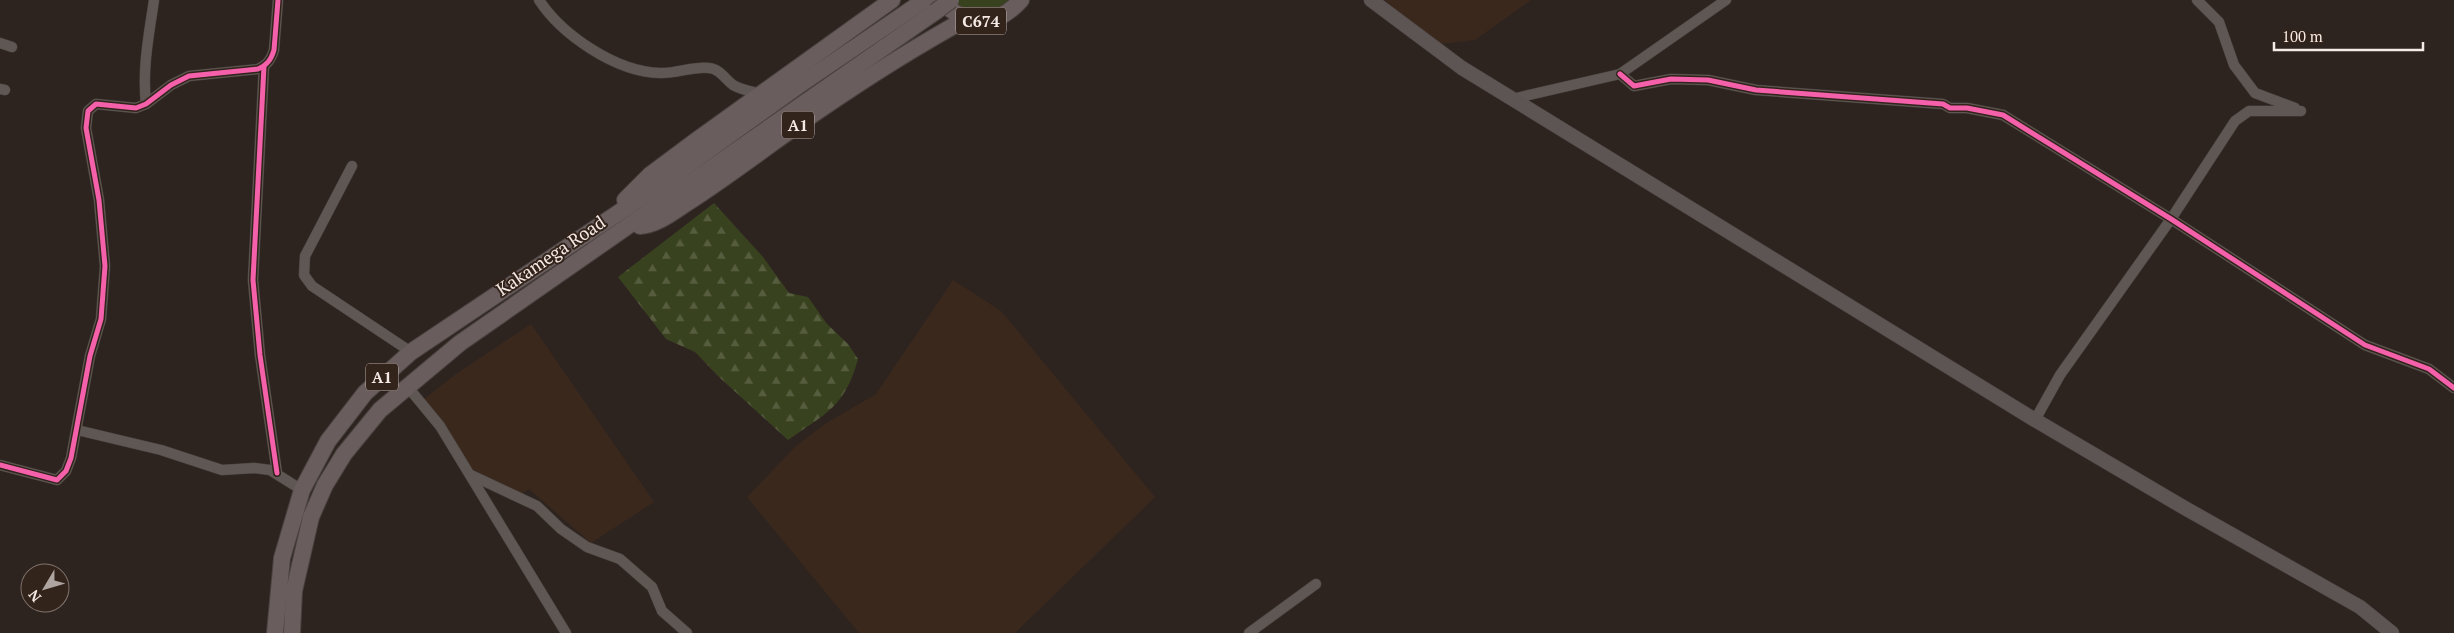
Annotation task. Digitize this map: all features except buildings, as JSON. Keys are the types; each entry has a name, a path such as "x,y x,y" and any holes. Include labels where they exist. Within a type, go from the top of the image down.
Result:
{"highway":[{"name":"A1","path":"616,214 630,193 650,175 892,0"},
{"name":"A1","path":"275,633 282,558 302,490 328,441 354,406 411,352 616,214 798,86 926,0"},
{"name":"C674","path":"941,0 952,12 966,19 981,21 997,19 1022,0"},
{"name":"Kakamega Road","path":"292,633 294,591 311,517 324,485 344,454 380,410 460,343 629,227 951,0"},
{"name":"A1","path":"629,227 647,225 668,215 711,188 818,111 928,40 966,19"}],"main road":[{"path":"1371,0 1462,68 1512,99 2035,420 2182,508 2360,607 2392,633"}],"street":[{"path":"146,104 143,78 144,59 154,0"},
{"path":"0,465 57,480 66,471 77,430 90,356 101,320 105,266 99,200 86,128 87,115 96,104 136,108 146,104 171,85 189,76 258,69 264,66 269,62 274,50 278,0"},
{"path":"538,0 575,40 603,56 658,73 710,68 724,75 733,85 762,94"},
{"path":"1512,99 1620,74 1726,0"},
{"path":"2035,420 2060,375 2171,219 2235,121 2249,111 2301,110 2255,93 2234,65 2219,22 2197,0"},
{"path":"0,43 12,48"},
{"path":"264,66 253,280 261,364 277,473"},
{"path":"1620,74 1634,86 1671,79 1708,80 1756,90 1943,104 1950,108 1967,108 2003,115 2171,219 2365,345 2429,369 2454,388"},
{"path":"352,166 305,256 304,276 312,286 411,352"},
{"path":"407,386 440,426 566,633"},
{"path":"77,430 161,450 222,470 254,468 277,473 302,490"},
{"path":"471,475 537,506 561,529 587,547 620,559 652,587 662,611 687,633"},
{"path":"1248,633 1316,584"}],"shaded area":[{"path":"1385,0 1531,0 1475,40 1440,44 1415,27"},
{"path":"953,280 1001,311 1155,497 1015,633 859,633 747,497 796,446 825,424 876,394"},
{"path":"531,324 654,502 591,543 529,489 520,495 472,469 424,399 456,374"}],"green space":[{"path":"951,0 1009,0 993,10 980,13 973,12"},
{"path":"714,203 763,257 789,293 808,297 827,324 848,344 858,359 853,375 840,399 823,415 788,440 719,377 695,352 666,339 618,277"}],"cycle path":[{"path":"0,465 57,480 66,471 71,458 90,356 101,319 105,266 99,200 86,128 88,111 96,104 136,108 146,104 171,85 189,76 258,69 272,57 278,0"},
{"path":"264,66 253,280 260,355 277,473"},
{"path":"1620,74 1634,86 1671,79 1708,80 1756,90 1943,104 1950,108 1967,108 2003,115 2171,219 2365,345 2429,369 2454,388"}]}
